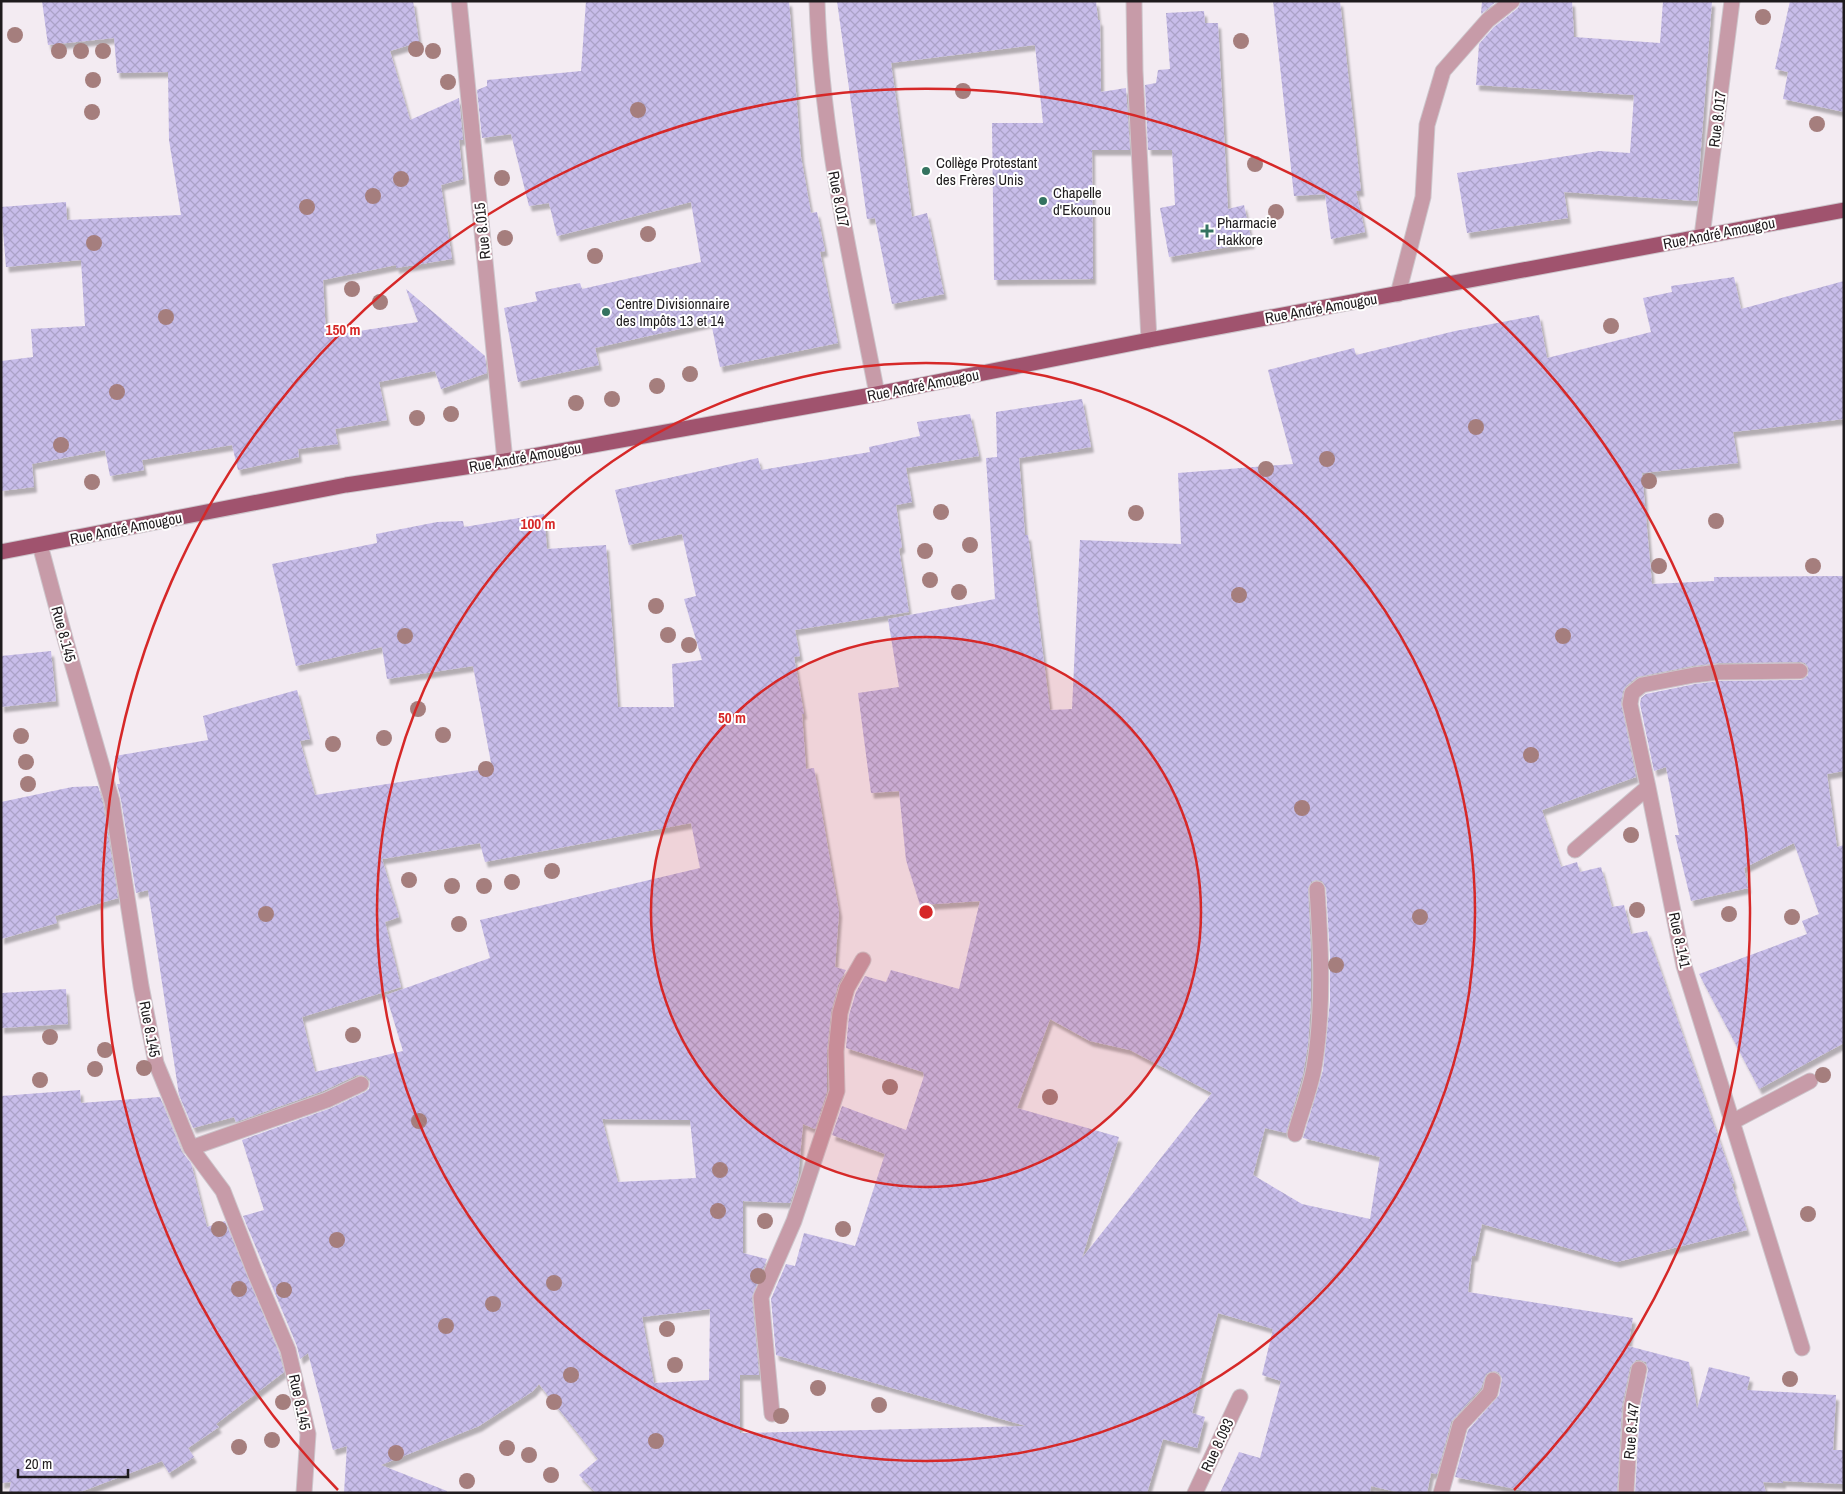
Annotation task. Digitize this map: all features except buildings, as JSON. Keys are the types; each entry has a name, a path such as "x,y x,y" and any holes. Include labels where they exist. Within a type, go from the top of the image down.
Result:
{"main road":[{"name":"Rue André Amougou","path":"1,552 346,485 505,461 877,394 1149,340 1844,210"}],"street":[{"name":"Rue 8.015","path":"458,1 505,461"},
{"name":"Rue 8.017","path":"817,1 818,30 832,162 877,394"},
{"path":"1134,1 1135,71 1149,340"},
{"path":"1398,294 1423,197 1427,125 1443,71 1488,20 1512,1"},
{"name":"Rue 8.017","path":"1702,236 1732,1"},
{"name":"Rue 8.145","path":"40,545 112,801 141,986 156,1063 191,1148 223,1191 255,1274 288,1350 308,1434 304,1493"},
{"name":"Rue 8.141","path":"1800,671 1719,672 1642,685 1632,693 1630,704 1684,966 1802,1348"},
{"path":"1575,850 1648,788"},
{"path":"1294,1134 1313,1070 1321,1016 1321,949 1317,889"},
{"path":"772,1414 760,1297 794,1221 837,1091 836,1050 840,1014 847,988 863,960"},
{"path":"1732,1122 1810,1081"},
{"path":"191,1148 327,1100 361,1084"},
{"name":"Rue 8.147","path":"1626,1493 1631,1408 1639,1370"},
{"path":"1441,1493 1460,1425 1490,1393 1493,1380"},
{"name":"Rue 8.093","path":"1195,1493 1240,1397"}],"place":[{"name":"Collège Protestant des Frères Unis","path":"926,171"},
{"name":"Chapelle d'Ekounou","path":"1043,201"},
{"name":"Pharmacie Hakkore","path":"1207,231"},
{"name":"Centre Divisionnaire des Impôts 13 et 14","path":"606,312"}]}
